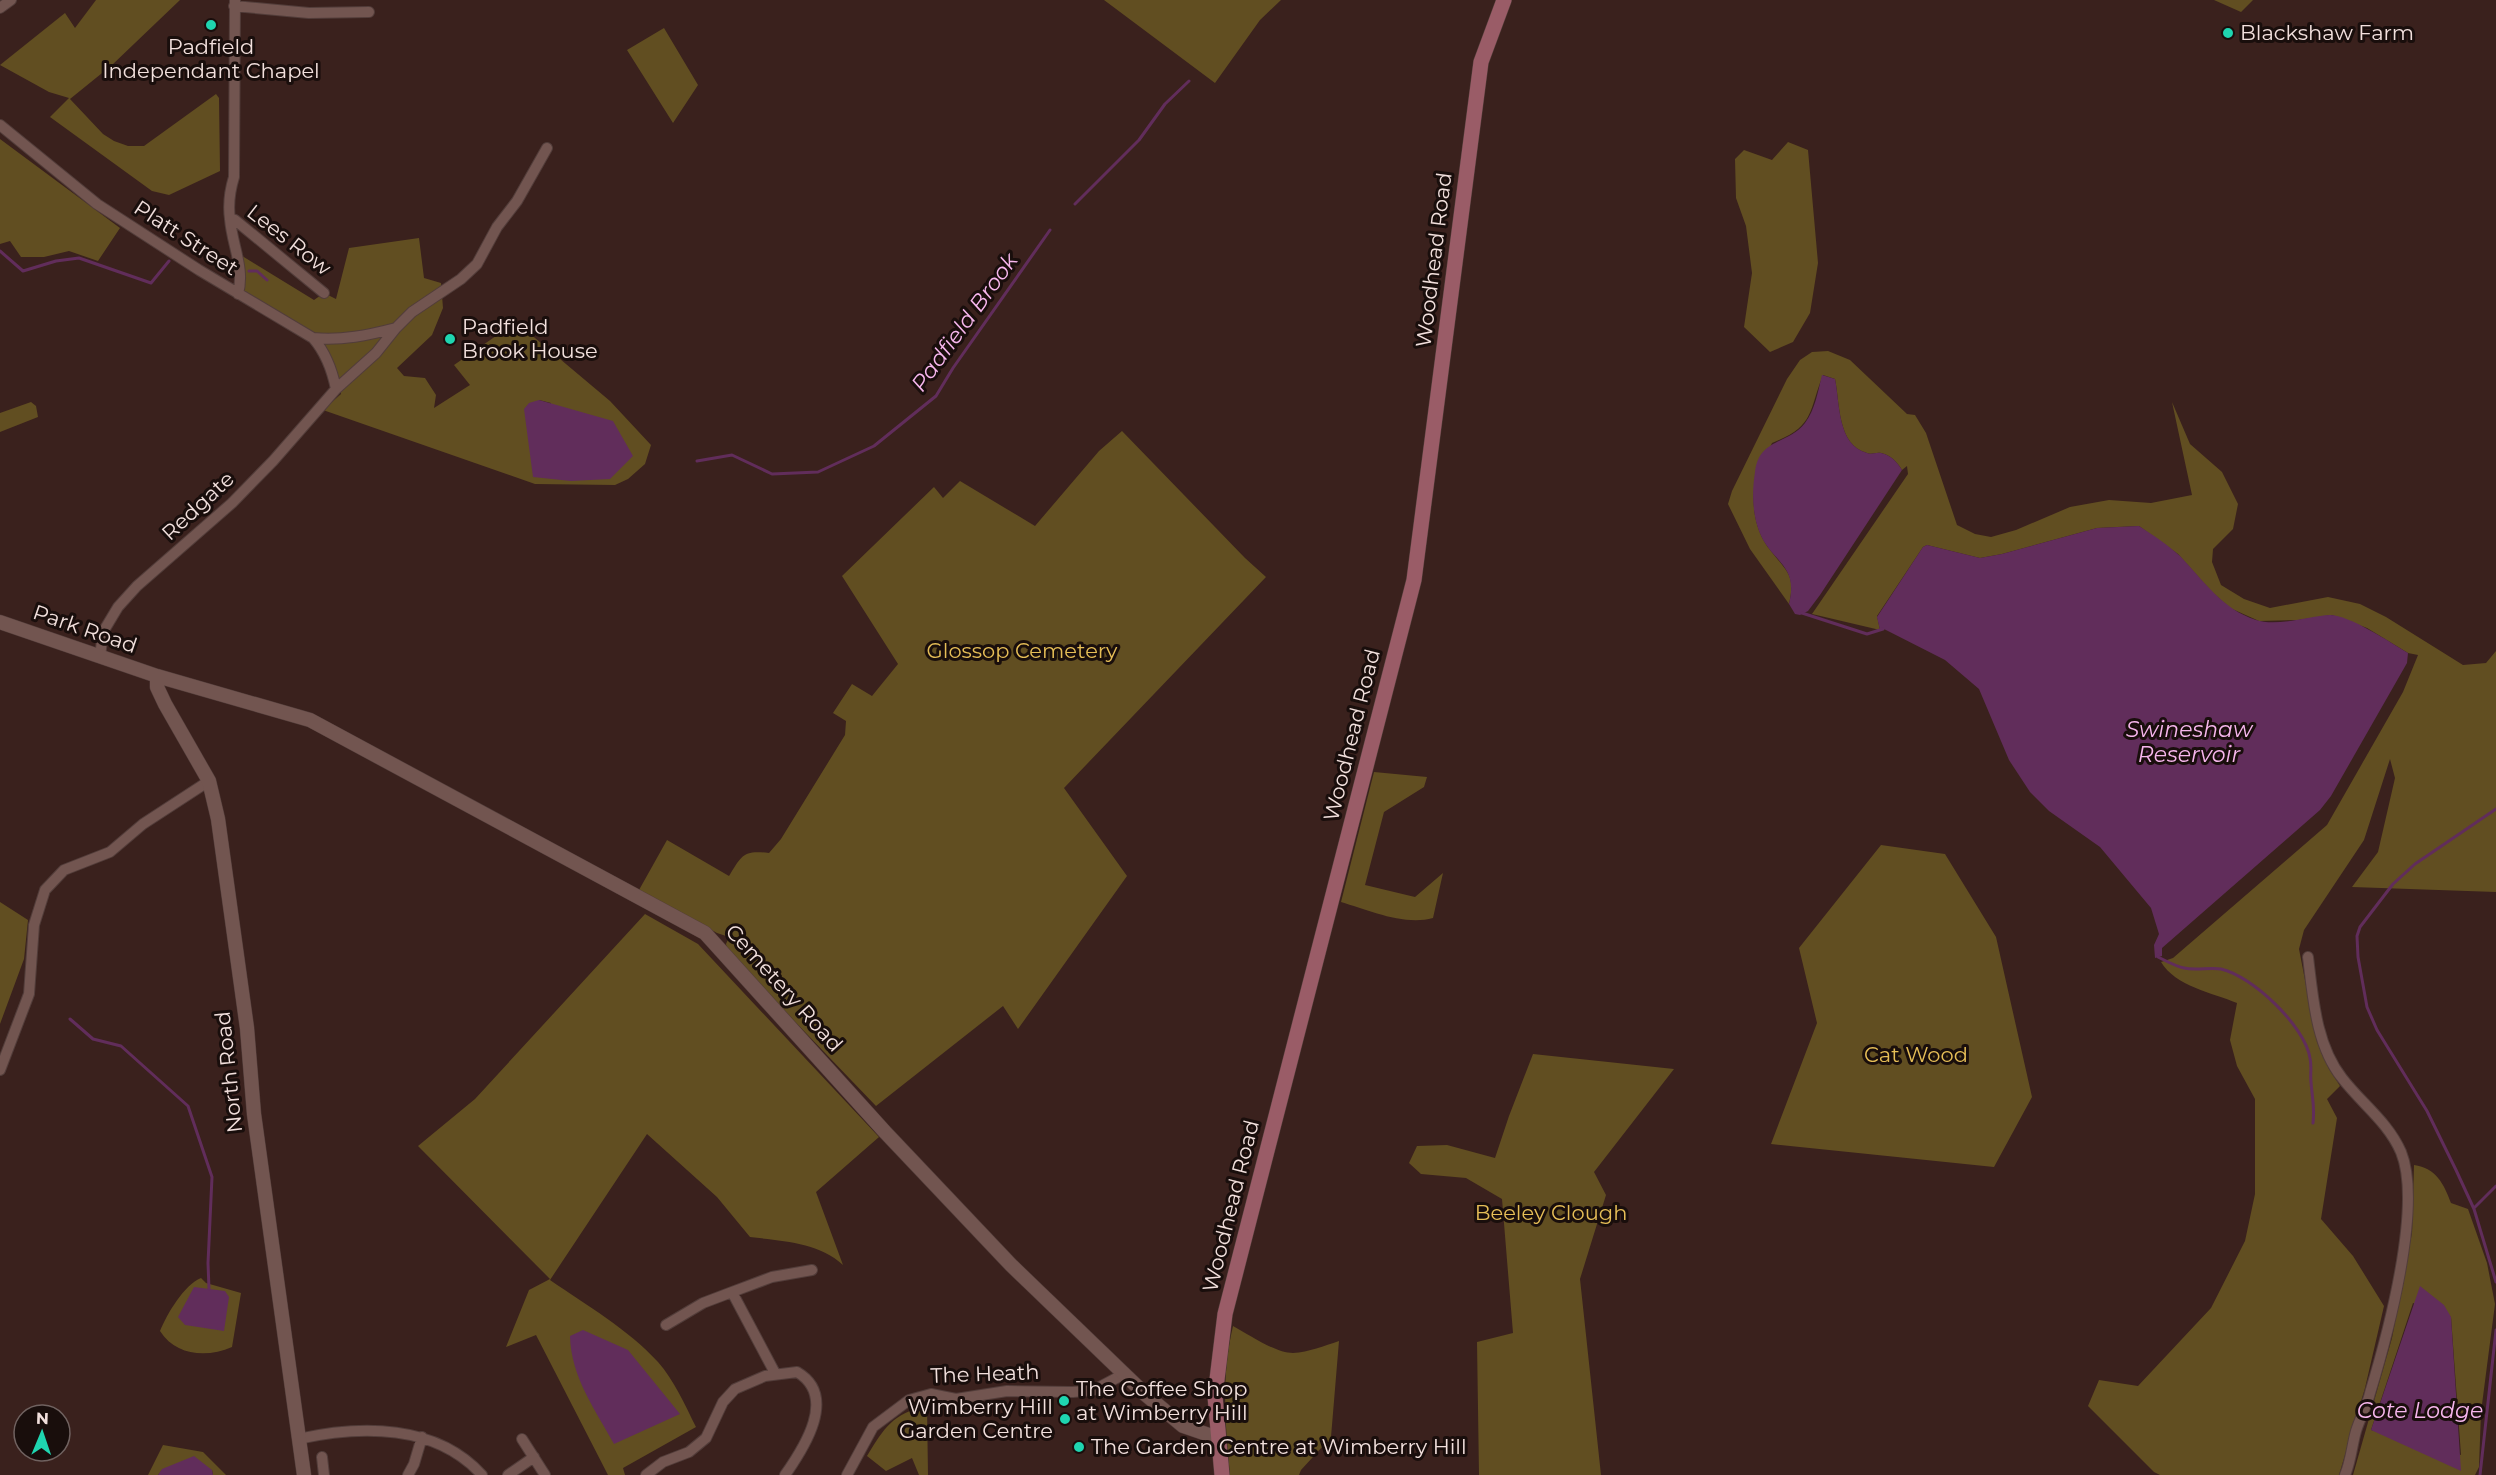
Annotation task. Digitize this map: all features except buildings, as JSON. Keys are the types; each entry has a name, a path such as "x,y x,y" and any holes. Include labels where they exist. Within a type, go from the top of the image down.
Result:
{"main road":[{"name":"Woodhead Road","path":"1222,1475 1215,1396 1225,1314 1414,580 1481,62 1504,0"}],"street":[{"path":"0,8 11,0"},
{"path":"238,294 241,280 230,219 230,190 234,177 234,3 309,13 369,12"},
{"name":"Platt Street","path":"0,125 97,204 238,294 313,338 323,350 333,372 336,389"},
{"name":"Redgate","path":"100,657 103,632 118,607 137,586 232,502 273,461 336,389 376,353 412,312 461,279 477,264 497,227 517,201 547,147"},
{"name":"Lees Row","path":"230,219 236,220 324,293"},
{"path":"313,338 329,339 369,335 396,328"},
{"name":"Park Road","path":"0,622 157,676"},
{"name":"Cemetery Road","path":"157,676 318,723 705,933 885,1132 1011,1265 1124,1374 1184,1426 1218,1438"},
{"name":"North Road","path":"157,676 158,687 165,704 209,781 218,819 247,1028 254,1114 304,1475"},
{"path":"0,1071 29,994 34,925 45,890 64,870 110,852 143,824 209,781"},
{"path":"2308,957 2318,1021 2328,1055 2343,1080 2385,1125 2395,1140 2402,1155 2407,1189 2405,1239 2386,1335 2370,1395 2356,1431 2345,1475"},
{"path":"666,1325 703,1304 732,1292 772,1277 812,1270"},
{"path":"732,1292 775,1374"},
{"path":"649,1474 663,1462 689,1452 706,1438 723,1402 735,1389 751,1380 797,1372 810,1382 816,1407 815,1421 808,1439 784,1475"},
{"name":"The Heath","path":"847,1475 873,1427 909,1400 931,1394 956,1399 1007,1391 1094,1390 1124,1374"},
{"path":"298,1439 338,1433 369,1432 422,1437 453,1449 482,1475"},
{"path":"408,1475 414,1464 422,1437"},
{"path":"522,1439 545,1475"},
{"path":"322,1457 324,1475"},
{"path":"508,1475 534,1457"}],"green space":[{"path":"96,0 180,0 112,65 70,99 103,134 114,141 128,146 144,146 216,94 219,98 220,171 169,195 152,191 50,117 69,98 49,92 0,65 65,13 75,28"},
{"path":"1104,0 1281,0 1260,20 1215,83"},
{"path":"2214,0 2253,0 2241,12"},
{"path":"664,28 698,85 673,123 627,50"},
{"path":"0,139 120,228 98,261 69,251 44,257 21,257 10,241 0,244"},
{"path":"1788,142 1808,150 1818,263 1810,313 1793,342 1770,352 1744,327 1752,273 1746,226 1736,198 1735,159 1744,150 1772,160"},
{"path":"419,238 424,278 441,283 443,308 432,335 397,368 404,376 425,378 436,395 434,408 470,385 454,365 516,322 610,401 651,445 645,464 628,479 615,485 535,484 323,410 341,394 329,352 321,339 242,293 239,254 314,300 324,293 336,299 349,248","holes":["539,400 551,403 533,477"]},
{"path":"1828,351 1850,360 1907,414 1915,415 1926,433 1957,525 1975,534 1991,537 2016,530 2070,507 2109,500 2151,503 2192,495 2172,402 2190,444 2222,472 2238,504 2233,529 2213,549 2212,562 2221,585 2244,599 2270,608 2328,597 2360,604 2386,617 2463,665 2486,663 2496,651 2496,892 2352,887 2378,852 2395,778 2390,759 2364,840 2304,930 2299,949 2317,1042 2329,1069 2340,1086 2327,1099 2337,1118 2321,1219 2353,1256 2384,1306 2365,1388 2339,1475 2160,1475 2154,1472 2088,1406 2099,1380 2138,1386 2211,1308 2245,1241 2255,1194 2255,1099 2237,1066 2230,1040 2237,1003 2185,983 2167,970 2161,962 2173,958 2327,825 2403,692 2418,655 2408,653 2367,628 2332,615 2298,620 2259,621 2230,608 2211,591 2178,554 2139,526 2097,528 1980,558 1927,545 1923,547 1877,616 1880,630 1812,614 1908,474 1907,466 1902,470 1888,455 1867,453 1857,449 1850,441 1839,411 1835,379 1823,375 1808,417 1796,431 1772,443 1755,484 1756,522 1766,545 1789,574 1791,594 1789,604 1750,549 1728,504 1732,491 1787,379 1800,360 1812,352"},
{"path":"31,402 36,406 38,417 0,432 0,413"},
{"name":"Glossop Cemetery","path":"1122,431 1266,577 1064,788 1127,876 1018,1029 1003,1006 876,1106 728,952 726,944 729,937 717,933 639,890 667,840 729,876 737,863 748,853 769,853 781,839 845,735 846,721 833,713 852,684 872,696 898,664 842,576 934,487 943,498 960,481 1035,526 1099,451"},
{"path":"1374,772 1427,777 1424,787 1384,812 1365,885 1415,897 1443,873 1433,918 1398,919 1341,902"},
{"name":"Cat Wood","path":"1881,845 1945,854 1996,937 2032,1097 1994,1167 1771,1144 1817,1023 1799,948"},
{"path":"0,902 28,920 24,959 0,1024"},
{"path":"645,914 698,944 879,1137 816,1192 843,1265 823,1251 811,1247 750,1237 717,1197 647,1134 550,1280 634,1339 658,1362 679,1393 696,1427 623,1468 625,1475 608,1475 536,1335 506,1347 529,1290 550,1279 418,1146 475,1099"},
{"name":"Beeley Clough","path":"1533,1054 1674,1069 1594,1172 1606,1195 1580,1279 1601,1475 1479,1475 1477,1342 1513,1333 1502,1199 1466,1178 1421,1174 1409,1163 1417,1146 1447,1145 1495,1158"},
{"path":"2414,1165 2434,1173 2451,1203 2468,1209 2487,1263 2495,1304 2481,1412 2479,1467 2475,1475 2353,1475 2392,1338 2412,1233","holes":["2413,1303 2451,1317 2461,1455 2371,1430"]},
{"path":"201,1278 206,1283 241,1293 232,1347 212,1353 183,1350 174,1346 160,1331 182,1293"},
{"path":"1233,1326 1270,1347 1293,1353 1339,1341 1330,1449 1323,1446 1299,1475 1230,1475 1225,1382"},
{"path":"927,1406 928,1475 919,1475 912,1458 886,1471 867,1456 879,1437 897,1418"},
{"path":"163,1445 203,1452 226,1475 213,1475 212,1470 163,1469 158,1475 148,1475"}],"water":[{"path":"1822,375 1835,379 1839,411 1850,441 1857,449 1867,453 1888,455 1902,470 1820,595 1808,611 1800,615 1795,614 1789,604 1791,590 1787,571 1764,542 1759,531 1754,509 1754,479 1762,453 1768,447 1791,435 1805,423 1816,400"},
{"path":"539,400 613,421 633,456 610,479 571,481 533,477 524,409 529,403"},
{"name":"Swineshaw Reservoir","path":"2139,526 2180,556 2223,602 2244,615 2264,622 2338,616 2369,630 2408,653 2407,663 2331,796 2320,810 2162,948 2162,956 2155,958 2154,945 2159,934 2151,908 2100,847 2049,811 2030,792 2009,760 1979,689 1945,660 1884,629 1880,630 1877,617 1923,547 1927,545 1980,558 2097,528"},
{"name":"Cote Lodge","path":"2420,1286 2444,1305 2451,1317 2461,1471 2371,1430"},
{"path":"194,1287 225,1291 229,1297 224,1331 185,1325 178,1317"},
{"path":"583,1330 628,1350 680,1414 614,1444 585,1392 571,1351 570,1336"},
{"path":"194,1456 212,1470 213,1475 158,1475 162,1469"}],"waterway":[{"name":"Padfield Brook","path":"1075,204 1139,140 1165,104 1189,81"},
{"name":"Padfield Brook","path":"697,461 732,455 772,474 818,472 874,446 936,396 953,368 1050,230"},
{"name":"Padfield Brook","path":"0,251 23,271 56,261 79,258 151,283 169,261"},
{"path":"249,271 257,271 267,280"},
{"path":"1802,613 1867,634 1883,629"},
{"path":"2496,809 2415,864 2393,884 2360,927 2357,936 2358,957 2367,1007 2377,1030 2427,1111 2456,1170 2474,1209 2496,1282"},
{"path":"2158,955 2184,968 2221,969 2234,974 2261,992 2288,1018 2306,1045 2310,1058 2313,1123"},
{"path":"70,1019 93,1039 121,1046 188,1106 212,1177 209,1289"},
{"path":"2474,1208 2496,1186"},
{"path":"2480,1475 2496,1330"}],"place":[{"name":"Padfield Independant Chapel","path":"211,25"},
{"name":"Blackshaw Farm","path":"2228,33"},
{"name":"Padfield Brook House","path":"450,339"},
{"name":"The Coffee Shop at Wimberry Hill","path":"1064,1401"},
{"name":"Wimberry Hill Garden Centre","path":"1065,1419"},
{"name":"The Garden Centre at Wimberry Hill","path":"1079,1447"}]}
